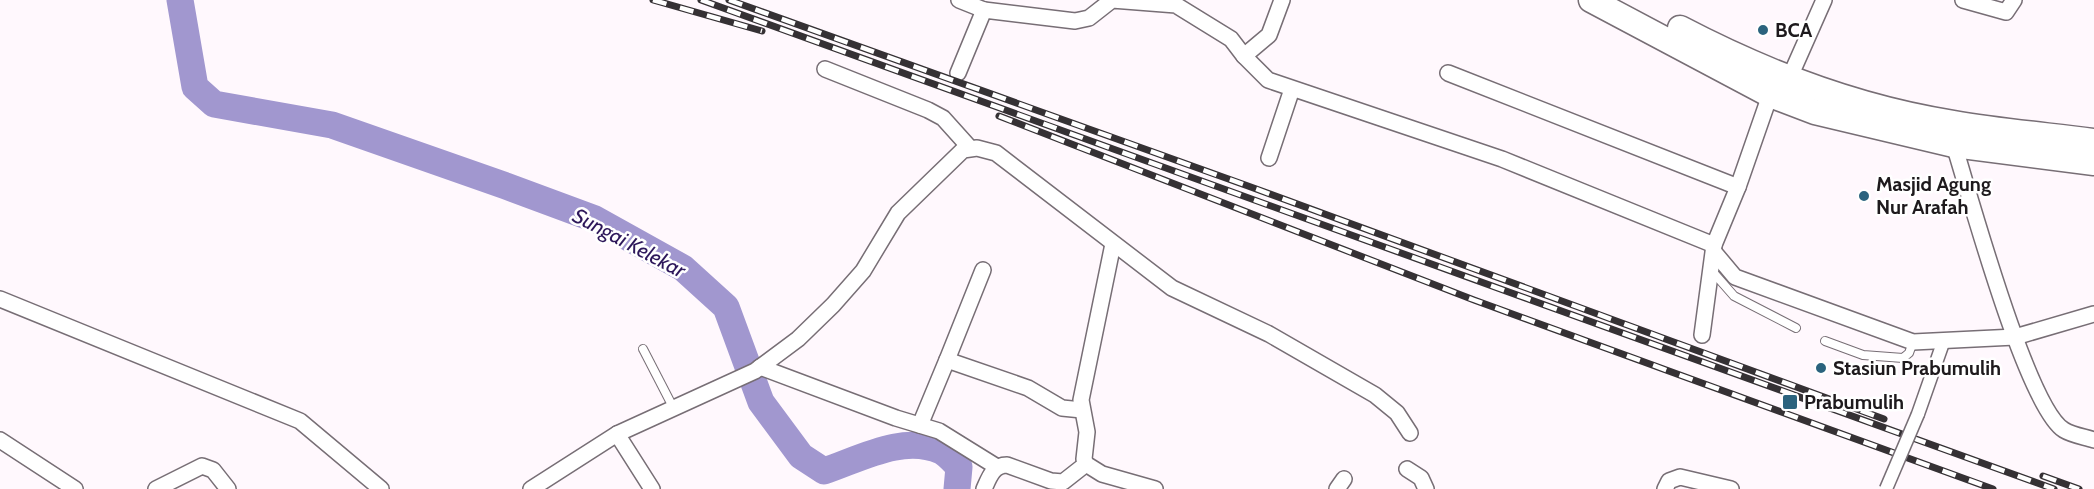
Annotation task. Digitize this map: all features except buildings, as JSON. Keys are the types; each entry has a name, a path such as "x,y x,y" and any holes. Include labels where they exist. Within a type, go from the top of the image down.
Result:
{"main road":[{"path":"1591,0 1770,95 1815,112 1954,145 2094,163"},
{"path":"1624,0 1721,50 1789,79 1854,100 1953,123 2094,141"}],"street":[{"path":"959,0 984,10 1075,21 1089,18 1112,0 1176,5 1231,39 1268,80 1502,159 1714,248 1735,278 1913,342 2015,337 2094,314"},
{"path":"1244,56 1269,35 1282,0"},
{"path":"1789,79 1824,0"},
{"path":"1963,0 2006,12 2014,0"},
{"path":"958,73 984,10"},
{"path":"825,69 943,118 970,148"},
{"path":"1448,73 1738,187"},
{"path":"1269,158 1292,88"},
{"path":"1702,335 1714,248 1770,95"},
{"path":"1954,145 2015,337 2040,400 2063,430 2094,440"},
{"path":"531,489 617,434 758,369 798,339 834,305 863,271 898,213 963,150 970,148 996,153 1172,288 1269,334 1376,395 1397,413 1410,433"},
{"path":"1113,244 1081,400 1087,432 1084,459 1086,464 1102,474 1155,489"},
{"path":"920,425 983,270"},
{"path":"0,298 300,421 381,489"},
{"path":"1886,489 1918,414 1944,340"},
{"path":"947,360 1028,388 1062,408 1082,410"},
{"path":"758,369 939,431 997,467 1007,465 1051,481 1063,482 1086,464"},
{"path":"617,434 652,489"},
{"path":"0,440 75,489"},
{"path":"156,489 202,466 213,470 228,489"},
{"path":"984,489 997,467"},
{"path":"1407,469 1421,478 1426,489"},
{"path":"1665,489 1669,481 1680,477 1731,489"}],"lane":[{"path":"1711,270 1734,296 1796,328"},
{"path":"1825,341 1863,355 1904,358 1909,353 1913,342"},
{"path":"643,349 674,409"}],"waterway":[{"name":"Sungai Kelekar","path":"180,0 195,87 214,104 332,125 595,219 683,268 726,307 761,402 801,456 824,471 882,450 912,445 927,446 943,452 959,467 957,489"}],"railway":[{"path":"653,0 762,31"},
{"path":"701,0 2054,489"},
{"path":"729,0 1248,186 1884,419"},
{"path":"999,116 1474,300 1993,489"},
{"path":"2043,476 2079,489"}],"place":[{"name":"BCA","path":"1763,30"},
{"name":"Masjid Agung Nur Arafah","path":"1864,196"},
{"name":"Stasiun Prabumulih","path":"1821,368"},
{"name":"Prabumulih","path":"1790,402"}]}
